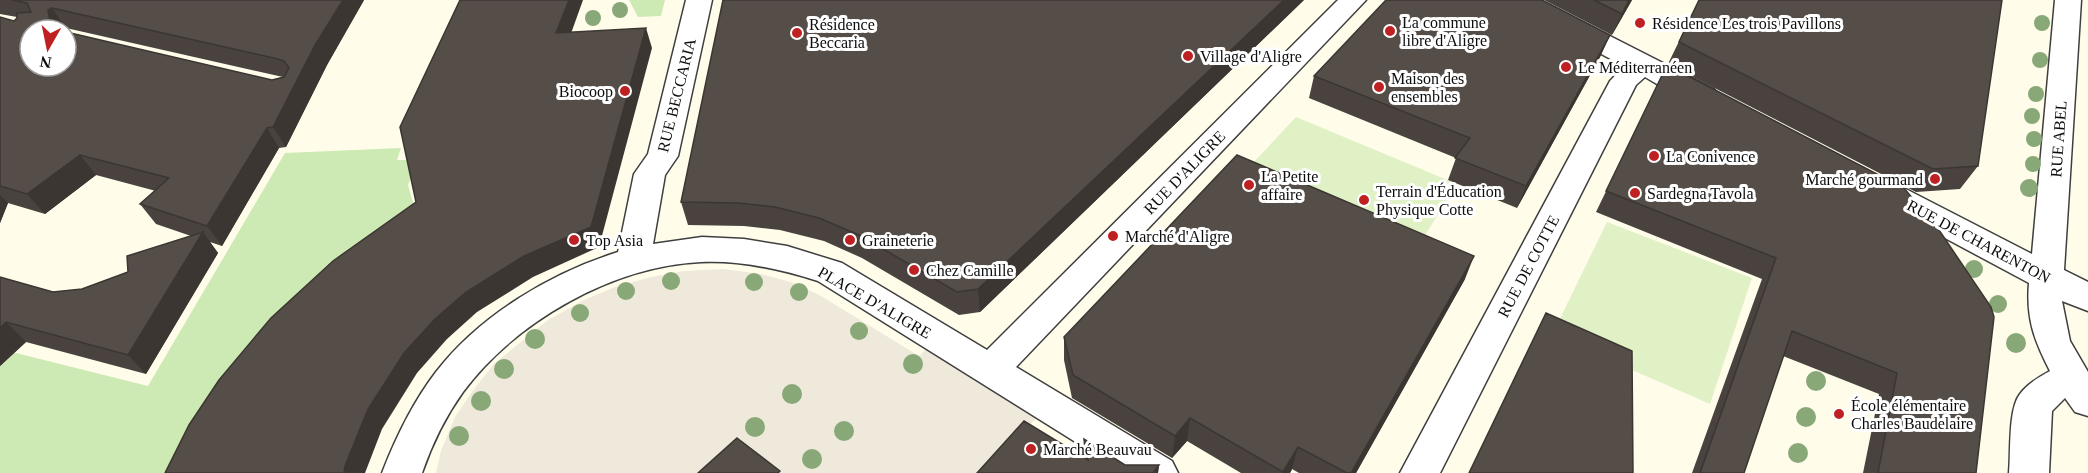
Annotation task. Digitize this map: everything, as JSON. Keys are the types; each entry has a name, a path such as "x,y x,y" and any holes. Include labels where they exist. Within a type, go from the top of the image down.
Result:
{"street":[{"name":"RUE BECCARIA","path":"634,258 650,174 663,156 699,0"},
{"name":"RUE D'ALIGRE","path":"990,370 1353,0"},
{"path":"1519,0 1726,108"},
{"name":"RUE ABEL","path":"2068,0 2045,301 2052,341 2080,389"},
{"name":"RUE DE COTTE","path":"1420,473 1624,81 1642,64"},
{"name":"RUE DE CHARENTON","path":"1862,180 2088,298"},
{"name":"PLACE D'ALIGRE","path":"402,473 416,434 436,400 460,368 526,311 560,290 634,258 682,251 734,249 799,260 830,272 1158,473"},
{"path":"2029,473 2033,405 2048,390 2080,389"}],"green space":[{"path":"629,0 665,0 661,16 638,17"},
{"name":"Terrain d'Éducation Physique Cotte","path":"1296,117 1457,184 1412,256 1237,180"},
{"path":"401,148 397,160 418,160 408,185 414,206 181,473 0,473 0,349 148,386 285,153"},
{"path":"1607,222 1752,278 1710,404 1552,335"}],"shaded area":[{"path":"723,269 761,274 794,283 821,296 919,356 929,346 1039,415 987,473 436,473 441,451 455,417 474,389 494,364 548,320 584,300 615,287 684,271"}],"building":[{"path":"12,0 343,0 315,45 273,127 267,128 207,226 140,204 169,178 80,155 27,194 0,186 0,17 14,21 17,13 31,12 27,3","holes":["52,8 284,61 289,68 284,77 272,80 78,35 78,78 18,78 18,18 49,18 48,10"]},
{"path":"460,0 569,0 556,33 646,28 591,227 524,256 466,292 435,319 404,353 368,409 344,473 165,473 189,425 219,380 271,318 333,261 416,202 400,127"},
{"path":"723,0 1284,0 978,289 957,292 859,235 819,218 775,207 738,203 681,202"},
{"path":"1386,0 1542,0 1610,35 1526,186 1455,158 1470,138 1314,76"},
{"path":"1594,0 1629,0 1622,14"},
{"path":"1699,0 2002,0 1978,166 1933,169 1679,42"},
{"path":"1667,65 1904,188 1939,230 1991,307 1994,317 1976,473 1878,473 1897,373 1792,331 1744,473 1700,473 1776,258 1606,191"},
{"path":"1237,155 1474,256 1351,473 1298,447 1283,472 1190,418 1175,436 1073,375 1064,337"},
{"path":"203,232 128,355 6,322 0,328 0,277 53,292 82,289 128,272 127,256"},
{"path":"1546,313 1632,351 1633,473 1469,473"},
{"path":"1024,421 1088,460 1084,439 1125,465 1159,465 1153,473 977,473"},
{"path":"737,438 780,471 778,473 698,473"}],"place":[{"name":"Résidence Les trois Pavillons","path":"1640,23"},
{"name":"La commune libre d'Aligre","path":"1390,31"},
{"name":"Résidence Beccaria","path":"797,33"},
{"name":"Village d'Aligre","path":"1188,56"},
{"name":"Le Méditerranéen","path":"1566,67"},
{"name":"Maison des ensembles","path":"1379,87"},
{"name":"Biocoop","path":"625,91"},
{"name":"La Conivence","path":"1654,156"},
{"name":"Marché gourmand","path":"1935,179"},
{"name":"La Petite affaire","path":"1249,185"},
{"name":"Sardegna Tavola","path":"1635,193"},
{"name":"Terrain d'Éducation Physique Cotte","path":"1364,200"},
{"name":"Marché d'Aligre","path":"1113,236"},
{"name":"Top Asia","path":"574,240"},
{"name":"Graineterie","path":"850,240"},
{"name":"Chez Camille","path":"914,270"},
{"name":"École élémentaire Charles Baudelaire","path":"1839,414"},
{"name":"Marché Beauvau","path":"1031,449"}]}
